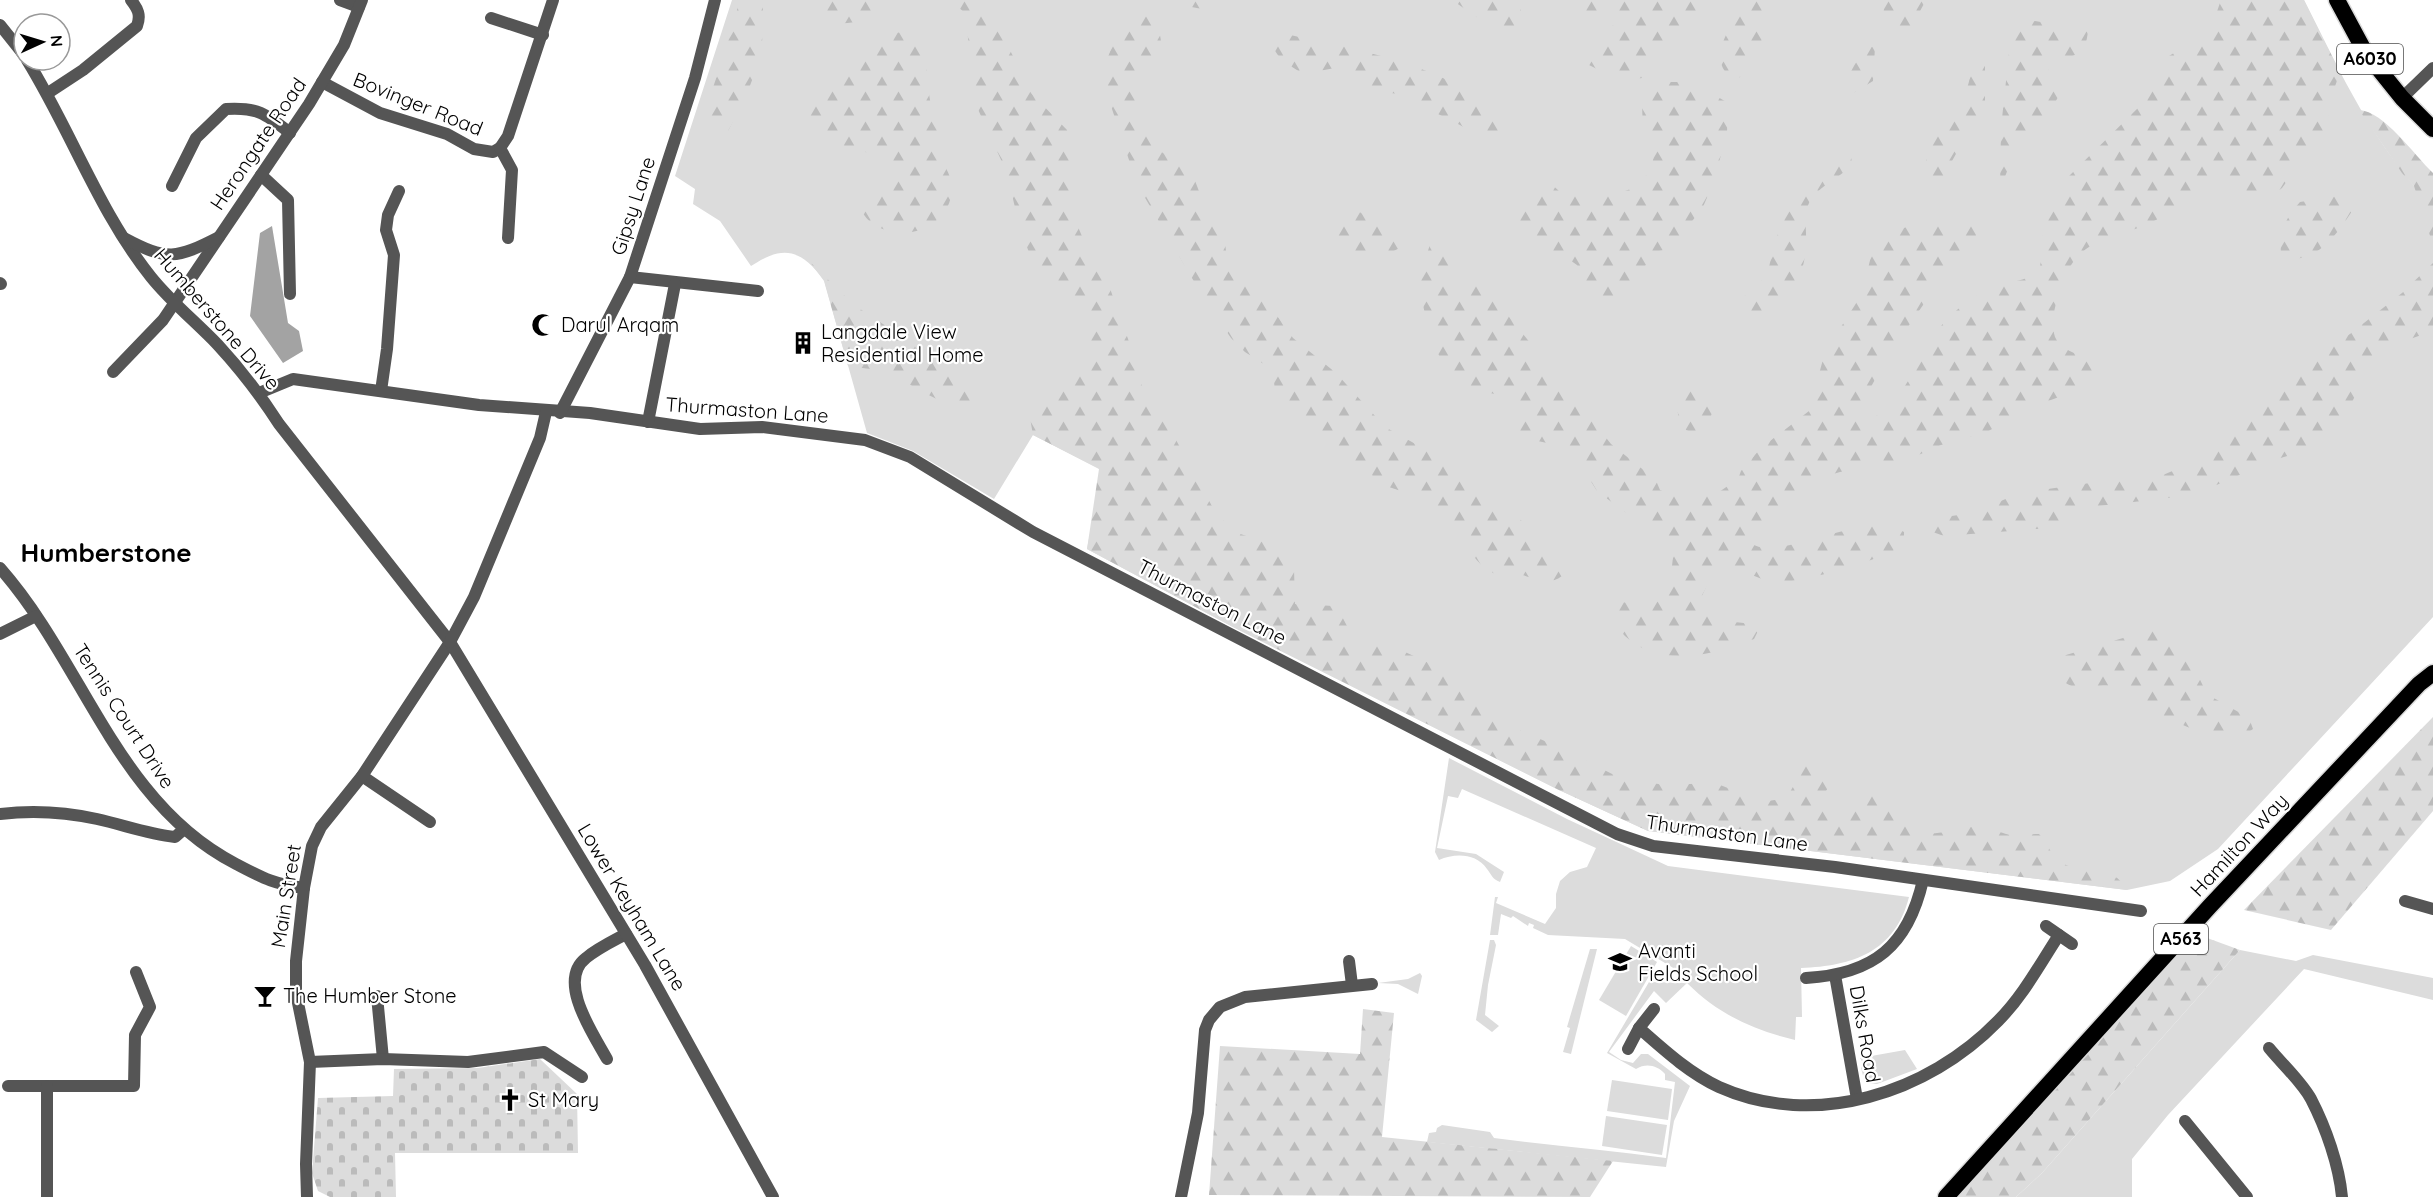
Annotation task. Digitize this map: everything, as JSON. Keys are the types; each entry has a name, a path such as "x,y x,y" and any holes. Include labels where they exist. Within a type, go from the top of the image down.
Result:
{"highway":[{"name":"A6030","path":"2337,0 2365,52 2408,104 2433,129"},
{"name":"A6030","path":"2408,104 2433,142"},
{"name":"Hamilton Way","path":"2420,684 2433,664"},
{"name":"Hamilton Way","path":"1946,1197 2210,906 2433,673"}],"street":[{"path":"48,93 83,70 137,26 140,18 138,9 131,0"},
{"path":"340,0 360,3"},
{"name":"Bovinger Road","path":"322,82 380,113 447,134 474,149 493,152 500,148 508,136 553,0"},
{"name":"Gipsy Lane","path":"560,412 630,278 695,78 715,0"},
{"name":"Herongate Road","path":"113,372 163,320 290,133 344,45 360,3"},
{"path":"491,18 543,35"},
{"path":"0,25 12,40"},
{"path":"2408,104 2433,68"},
{"name":"Humberstone Drive","path":"35,72 48,93 99,197 123,238 151,278 217,345 259,393 279,424 450,642"},
{"path":"172,186 196,138 226,108 253,108 264,113 290,133"},
{"name":"Bovinger Road","path":"500,148 512,170 508,238"},
{"path":"261,175 288,200 290,294"},
{"path":"381,391 387,349 394,255 386,230 388,215 399,191"},
{"path":"123,238 152,253 175,256 219,237"},
{"path":"630,278 758,291"},
{"path":"648,422 675,284"},
{"name":"Thurmaston Lane","path":"259,393 293,380 546,412 590,413 700,429 762,428 865,440 910,457 1033,532 1617,834 1653,846 1836,867 2141,911"},
{"path":"450,642 478,587 540,438 546,412"},
{"name":"Tennis Court Drive","path":"0,568 36,616 134,775 183,830 225,859 273,884 304,888"},
{"path":"0,634 36,616"},
{"name":"Main Street","path":"307,1197 306,1155 310,1062 296,993 297,938 312,846 321,826 362,776 450,642"},
{"name":"Lower Keyham Lane","path":"450,642 626,934 772,1197"},
{"path":"362,776 430,822"},
{"path":"0,814 33,810 65,813 99,819 138,832 175,837 183,830"},
{"path":"1806,978 1835,975 1868,964 1894,944 1910,922 1923,880"},
{"path":"2405,901 2433,909"},
{"path":"2046,926 2072,944"},
{"path":"607,1059 583,1015 576,996 575,983 584,959 626,934"},
{"path":"1639,1028 1693,1072 1735,1093 1796,1106 1857,1099 1919,1079 1978,1040 2020,995 2059,935"},
{"path":"1350,961 1352,985"},
{"path":"8,1086 134,1086 134,1040 150,1006 136,972"},
{"name":"Dilks Road","path":"1835,975 1857,1099"},
{"path":"1181,1197 1197,1120 1205,1030 1213,1014 1225,1004 1245,997 1372,984"},
{"path":"377,996 383,1059"},
{"path":"1628,1049 1639,1028 1654,1009"},
{"path":"2269,1048 2310,1098 2331,1149 2340,1179 2342,1197"},
{"path":"310,1062 383,1059 468,1062 544,1052 582,1077"},
{"path":"47,1086 47,1197"},
{"path":"2185,1121 2247,1197"}],"green space":[{"path":"732,0 2304,0 2346,83 2376,134 2433,207 2433,617 2218,849 2170,881 2127,890 1648,831 1559,790 1231,626 1087,549 1102,470 1033,435 994,499 913,451 867,433 824,280 808,262 791,253 773,255 751,266 720,221 693,204 695,189 675,176"},
{"path":"740,0 763,0 762,49 746,96 727,133 718,134 708,129 703,117"},
{"path":"831,0 890,0 862,21 827,24 821,17 823,6"},
{"path":"950,0 992,0 992,23 1007,44 1031,93 1067,130 1073,215 1092,260 1104,272 1133,353 1145,398 1163,416 1213,508 1232,531 1278,547 1286,555 1294,569 1295,604 1334,606 1355,641 1403,651 1448,672 1460,680 1496,720 1563,749 1618,777 1664,785 1715,783 1756,799 1768,801 1782,799 1790,792 1794,785 1792,767 1804,764 1815,765 1824,770 1833,780 1819,802 1825,809 1840,810 1855,807 1864,801 1863,794 1869,788 1877,791 1889,802 1902,822 1911,830 1921,833 1940,833 1979,827 2011,835 2039,834 2062,863 2114,876 2127,890 1648,831 1559,790 1231,626 1087,549 1099,469 1033,435 1029,412 1032,403 1070,388 1087,366 1093,355 1088,318 1084,308 1049,284 1037,271 1032,260 1020,229 1007,173 976,105 965,13"},
{"path":"1168,0 1220,1 1219,8 1206,9"},
{"path":"1452,0 1521,0 1521,32 1517,37 1508,36"},
{"path":"1567,0 1705,0 1695,16 1674,36 1642,78 1621,81 1589,65 1589,57 1596,44 1612,27 1619,14 1615,9 1590,14 1575,13"},
{"path":"1748,0 1765,0 1763,34 1756,59 1750,69 1742,76 1733,79 1724,70 1721,50 1729,29"},
{"path":"1885,0 1926,0 1906,37 1891,34 1883,15"},
{"path":"2221,0 2304,0 2340,72 2332,95 2327,126 2282,188 2264,195 2255,194 2228,183 2209,180 2158,219 2097,242 2075,260 2066,275 2057,301 2053,327 2059,344 2088,358 2099,368 2101,376 2094,384 2029,408 1985,433 1941,445 1914,457 1840,472 1809,481 1751,533 1751,543 1763,548 1780,547 1845,530 1887,526 1904,532 1903,541 1898,548 1874,559 1837,571 1784,582 1774,582 1754,576 1723,562 1717,564 1700,600 1702,611 1716,620 1753,624 1758,631 1754,639 1739,645 1705,654 1670,656 1654,653 1625,636 1616,620 1620,602 1653,605 1658,601 1671,574 1674,549 1668,540 1646,528 1597,491 1570,448 1520,437 1515,429 1522,414 1512,400 1463,386 1445,368 1431,336 1420,286 1420,271 1430,244 1439,240 1448,249 1453,283 1481,286 1490,293 1531,344 1540,372 1576,400 1611,444 1646,472 1657,483 1660,490 1669,494 1682,495 1719,492 1738,479 1741,471 1761,448 1809,411 1825,352 1862,294 1871,256 1878,242 1889,232 1907,227 1969,222 1977,225 1978,232 1948,270 1894,348 1869,390 1862,407 1860,419 1864,421 1879,415 1902,391 1930,342 1950,316 1987,289 2026,278 2039,271 2043,251 2042,230 2047,211 2066,179 2139,107 2160,76 2169,56 2195,40 2213,23"},
{"path":"1143,16 1152,17 1159,31 1161,45 1159,55 1149,61 1137,78 1135,87 1140,124 1152,144 1163,153 1182,161 1191,170 1203,202 1223,227 1226,251 1252,281 1293,338 1336,373 1385,427 1437,456 1462,483 1509,509 1526,525 1547,557 1559,566 1562,576 1547,581 1508,573 1499,576 1484,567 1475,558 1463,531 1445,523 1422,498 1386,486 1292,414 1275,393 1273,370 1245,352 1231,338 1206,302 1137,184 1109,100 1108,57 1115,38 1128,22"},
{"path":"2035,21 2088,30 2087,39 2085,46 2077,54 2051,61 2047,74 2060,94 2042,124 2012,159 2000,189 2001,128 2011,34 2019,24"},
{"path":"902,32 918,45 925,62 930,102 939,121 941,157 951,183 949,204 936,221 918,231 907,233 879,227 866,218 860,208 862,202 902,179 901,170 883,159 820,137 807,128 803,116 812,98 859,54 884,37"},
{"path":"1277,32 1373,54 1445,79 1474,96 1494,117 1503,142 1490,143 1398,94 1377,91 1354,73 1340,67 1303,74 1276,53 1272,33"},
{"path":"1871,47 1875,47 1873,81 1847,97 1841,96 1856,62"},
{"path":"1980,57 1985,57 1985,102 1933,195 1927,188 1926,158 1930,134 1934,126 1962,99 1968,86 1972,63"},
{"path":"1682,82 1701,87 1728,103 1727,133 1713,184 1702,209 1669,249 1659,251 1616,297 1597,302 1588,294 1577,265 1567,258 1559,259 1544,255 1532,247 1516,230 1516,213 1532,193 1532,186 1536,179 1545,178 1560,192 1601,194 1625,191 1638,184 1648,173 1654,151 1643,122 1644,98 1650,88 1658,84"},
{"path":"2359,110 2369,112 2388,126 2433,173 2433,245 2414,186 2402,173"},
{"path":"1844,154 1851,157 1852,163 1842,174 1818,191 1807,207 1805,256 1793,293 1777,312 1756,324 1742,313 1743,300 1748,292 1767,276 1774,245 1793,193 1805,180 1818,175 1832,159"},
{"path":"2344,195 2357,203 2338,231 2323,247 2305,257 2294,259 2281,252 2282,231 2291,213 2300,202"},
{"path":"1358,211 1385,228 1400,231 1402,236 1400,247 1378,255 1351,251 1340,246 1333,237 1333,226 1340,213"},
{"path":"810,262 854,305 959,374 979,391 985,400 984,405 956,406 943,402 880,371 848,366 824,281"},
{"path":"2433,263 2433,331 2384,348 2372,356 2363,369 2363,380 2347,412 2322,440 2304,451 2274,460 2205,490 2177,497 2098,506 2079,512 2065,524 2050,528 1944,536 1930,531 1929,522 1938,518 1972,513 2020,493 2104,481 2156,478 2191,463 2265,397 2324,349 2350,334 2402,293"},
{"path":"1690,381 1705,392 1713,411 1706,428 1694,432 1683,426 1675,397 1676,391 1683,382"},
{"path":"2153,625 2189,657 2205,690 2212,697 2249,718 2253,729 2234,736 2200,731 2163,715 2114,687 2082,688 2069,685 2062,680 2062,660 2066,655 2123,638 2133,629"},
{"path":"2433,717 2433,811 2331,930 2244,910"},
{"path":"1449,758 1567,819 1668,866 1909,897 1894,931 1869,952 1838,964 1801,968 1802,1017 1796,1017 1795,1040 1780,1036 1751,1026 1711,1004 1687,983 1690,978 1625,939 1548,935 1533,928 1534,925 1529,923 1528,926 1513,916 1511,918 1501,914 1498,935 1490,935 1495,897 1498,897 1496,903 1545,924 1556,908 1556,894 1560,881 1570,872 1587,867 1596,848 1462,789 1458,798 1448,796 1437,848 1476,854 1504,872 1500,882 1482,864 1471,857 1452,856 1439,860 1435,852"},
{"path":"2188,931 2240,950 2042,1173 2016,1197 1946,1197"},
{"path":"1490,940 1494,940 1496,945 1485,1015 1499,1026 1492,1032 1476,1020"},
{"path":"1631,946 1657,962 1626,1016 1599,1000"},
{"path":"1590,949 1597,949 1571,1054 1563,1052 1570,1028 1567,1027"},
{"path":"2240,950 2296,961 2313,955 2433,978 2433,1000 2304,969 2168,1115 2132,1159 2132,1197 2016,1197 2042,1173"},
{"path":"1420,973 1422,976 1418,994 1398,984 1378,983 1408,979"},
{"path":"1649,982 1687,983 1666,1003 1654,991 1609,1052 1621,1060 1633,1063 1641,1054 1648,1054 1690,1086 1674,1121 1666,1167 1427,1142 1429,1133 1436,1132 1437,1128 1442,1125 1490,1132 1494,1138 1666,1158 1675,1082 1665,1080 1665,1074 1655,1067 1644,1066 1636,1069 1607,1053"},
{"path":"1363,1009 1394,1013 1382,1137 1613,1161 1590,1197 1209,1195 1220,1046 1360,1054"},
{"path":"1905,1050 1917,1069 1877,1084 1865,1083 1861,1068 1863,1063 1860,1058"},
{"path":"540,1059 577,1094 578,1153 395,1153 396,1197 330,1197 318,1191 312,1173 318,1098 393,1096 394,1069 478,1068"},
{"path":"1612,1080 1672,1089 1668,1120 1607,1111"},
{"path":"1606,1116 1667,1125 1662,1155 1602,1146"}],"shaded area":[{"path":"272,226 288,323 299,331 303,351 283,363 250,316 260,233"}],"place":[{"name":"Darul Arqam","path":"543,325"},
{"name":"Langdale View Residential Home","path":"803,343"},
{"name":"Avanti Fields School","path":"1620,962"},
{"name":"The Humber Stone","path":"265,996"},
{"name":"St Mary","path":"510,1100"}],"district":[{"name":"Humberstone","path":"106,553"}]}
